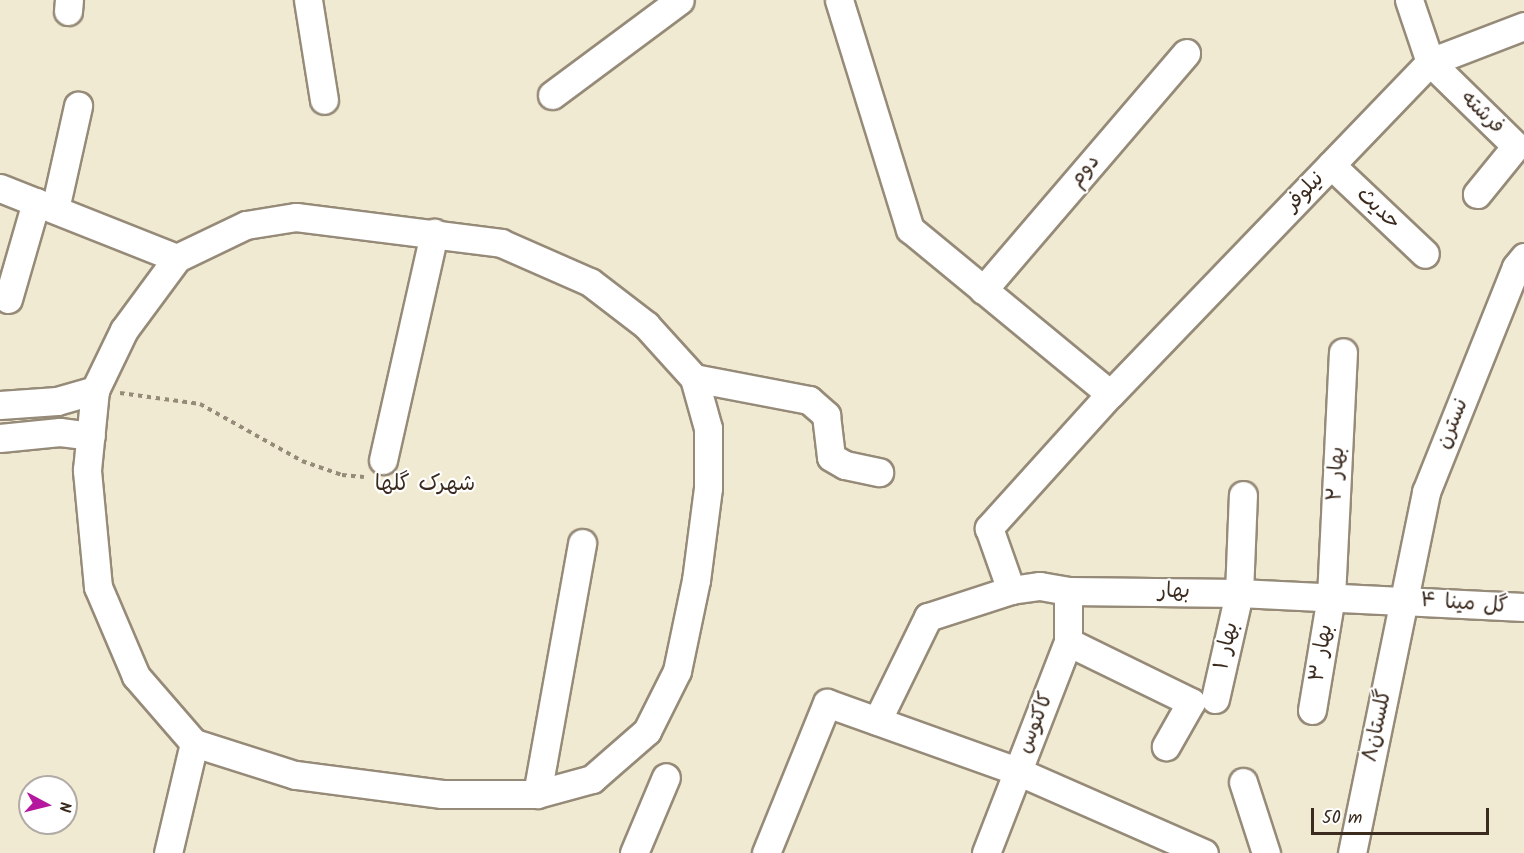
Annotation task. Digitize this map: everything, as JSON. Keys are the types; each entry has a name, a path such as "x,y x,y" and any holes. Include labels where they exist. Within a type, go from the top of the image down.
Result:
{"street":[{"path":"308,0 324,100"},
{"path":"552,96 680,0"},
{"path":"839,0 910,229 1110,394"},
{"path":"1409,0 1430,62"},
{"name":"نیلوفر","path":"1011,590 989,528 1110,394 1430,62 1524,26"},
{"name":"دوم","path":"983,290 1186,53"},
{"name":"فرشته","path":"1430,62 1516,146 1477,194"},
{"path":"8,299 45,206 78,106"},
{"name":"حدیث","path":"1331,165 1425,254"},
{"path":"0,188 177,258"},
{"path":"296,217 434,233 501,243 591,282 646,325 694,378 708,428 708,488 696,580 677,670 647,731 592,779 537,794 442,794 295,776 194,743 136,676 98,587 87,470 95,390 124,330 177,258 246,225 296,217"},
{"path":"383,460 434,233"},
{"name":"نسترن","path":"1404,599 1426,492 1516,267 1524,257"},
{"name":"بهار ۲","path":"1331,597 1343,352"},
{"path":"694,378 809,400 826,415 831,457 845,465 879,472"},
{"path":"0,405 57,401 95,390"},
{"path":"0,438 60,432 91,436"},
{"name":"بهار ۱","path":"1215,699 1239,593 1243,495"},
{"path":"537,794 582,543"},
{"name":"بهار","path":"877,721 928,617 1011,590 1040,586 1068,591 1239,593 1404,599"},
{"name":"کاکتوس","path":"986,853 1068,642 1068,591"},
{"name":"بهار ۳","path":"1312,710 1331,597"},
{"name":"گل مینا ۴","path":"1404,599 1524,607"},
{"name":"گلستان۸","path":"1352,853 1404,599"},
{"path":"1068,642 1191,702 1166,746"},
{"path":"766,853 827,703 1017,771 1203,853"},
{"path":"168,853 194,743"},
{"path":"634,853 666,777"},
{"path":"1243,782 1266,853"}],"path":[{"path":"95,390 200,404 302,461 342,475 368,477 383,460"}],"district":[{"name":"شهرک گلها","path":"425,485"}]}
